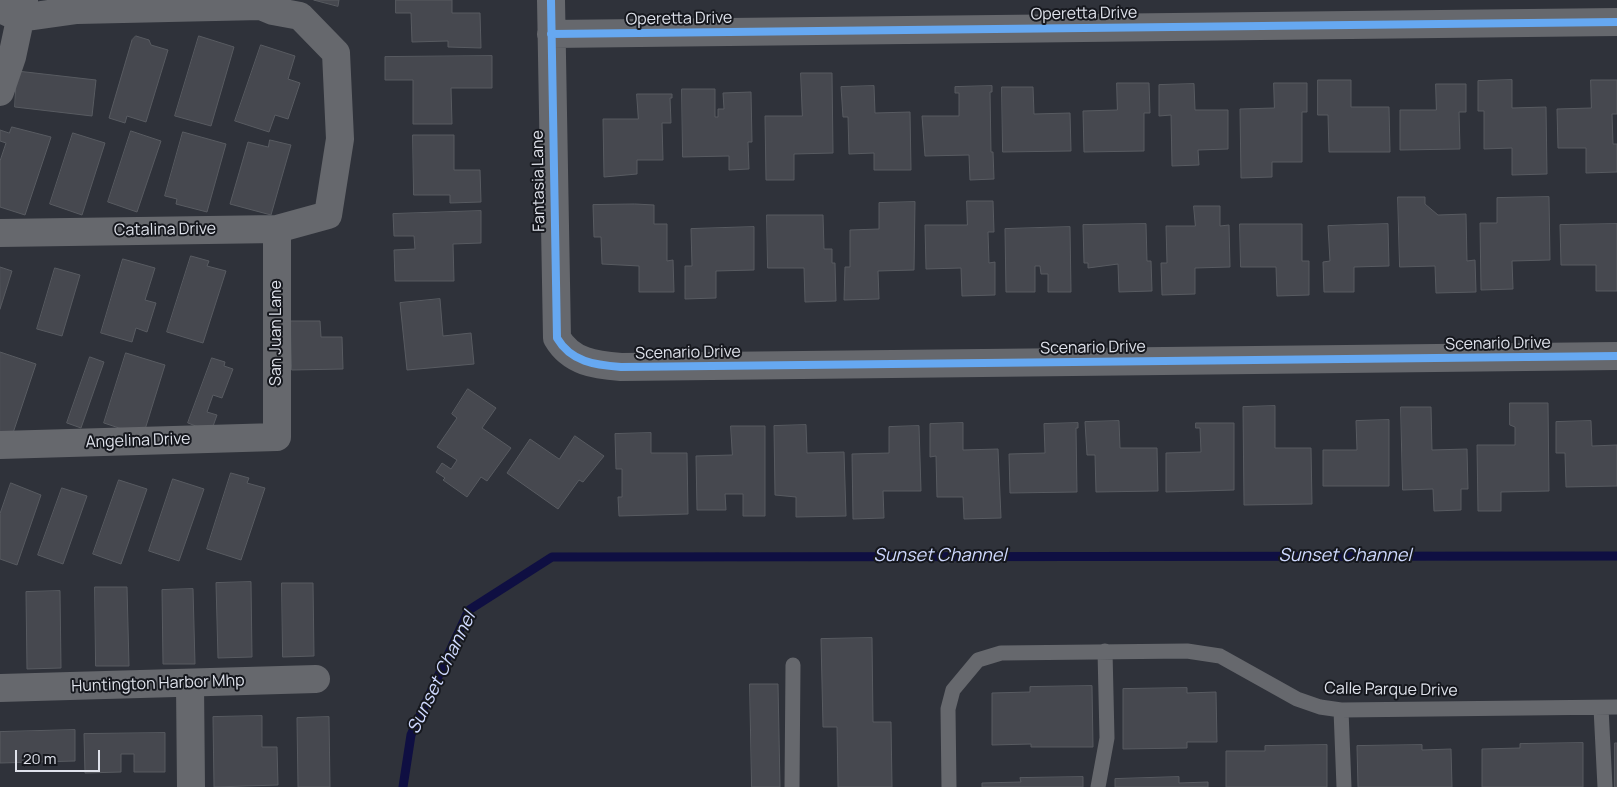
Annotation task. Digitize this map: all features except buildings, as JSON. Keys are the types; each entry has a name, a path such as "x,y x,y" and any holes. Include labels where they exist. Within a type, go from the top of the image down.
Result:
{"street":[{"name":"Fantasia Lane","path":"551,0 555,314 557,338 562,347 572,355"},
{"path":"0,92 12,57 15,9 77,10 272,5"},
{"name":"Catalina Drive","path":"0,233 277,229 328,214 340,139 336,54 300,16 272,5"},
{"name":"Operetta Drive","path":"551,34 1617,22"},
{"name":"San Juan Lane","path":"277,229 277,437"},
{"name":"Scenario Drive","path":"572,355 584,362 621,367 1617,356"},
{"name":"Angelina Drive","path":"0,445 277,437"},
{"name":"Huntington Harbor Mhp","path":"0,688 316,679"},
{"path":"190,684 191,787"}],"lane":[{"path":"1098,787 1107,738 1105,651"},
{"name":"Calle Parque Drive","path":"949,787 948,709 953,690 978,660 1001,653 1187,651 1220,656 1297,699 1320,707 1341,710 1617,707"},
{"path":"792,787 793,665"},
{"path":"1601,708 1605,787"},
{"path":"1341,710 1344,787"}],"waterway":[{"name":"Sunset Channel","path":"403,787 411,735 469,610 552,557 1617,556"}],"cycle path":[{"path":"551,0 557,338 569,352 584,361 621,367 1617,356"},
{"path":"551,34 1617,22"}]}
